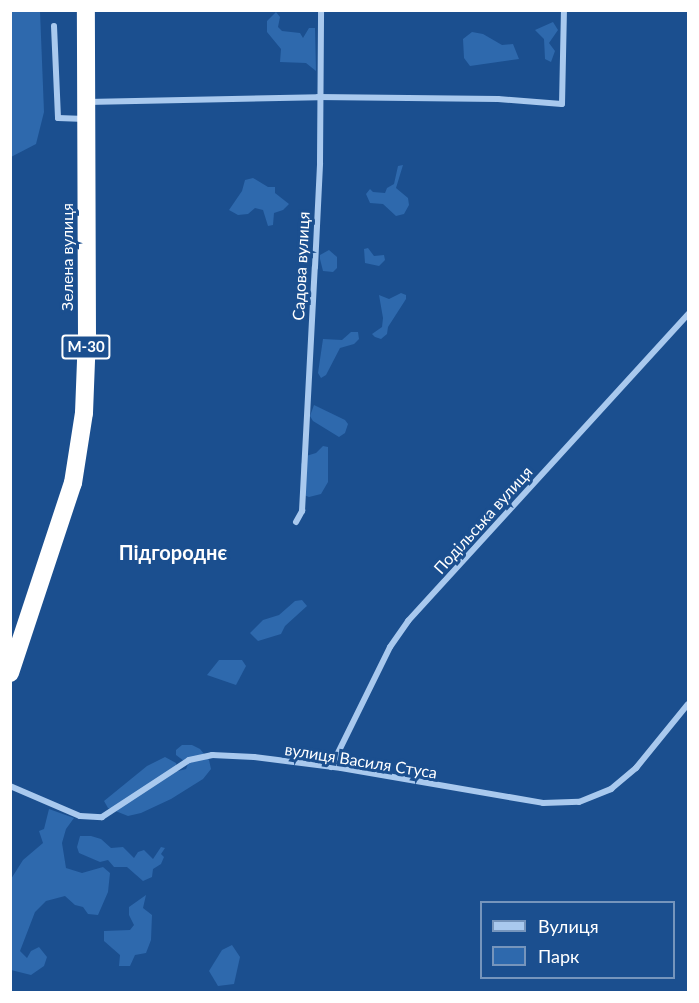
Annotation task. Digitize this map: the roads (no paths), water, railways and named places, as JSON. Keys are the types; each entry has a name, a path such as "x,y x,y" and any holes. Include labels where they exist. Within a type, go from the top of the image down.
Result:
{"highway":[{"name":"Зелена вулиця","path":"10,673 73,483 84,413 87,336 86,10"}],"street":[{"name":"Садова вулиця","path":"296,522 302,511 315,267 320,163 318,97 321,10"},
{"path":"54,26 57,118 86,110 318,97 498,99 562,104 564,10"},
{"name":"Подільська вулиця","path":"331,767 390,647 408,621 688,314"},
{"name":"вулиця Василя Стуса","path":"10,786 80,816 93,818 114,811 189,760 212,755 254,757 331,767 496,797 543,803 579,802 611,789 636,768 688,704"}],"district":[{"name":"Підгороднє","path":"173,552"}]}
